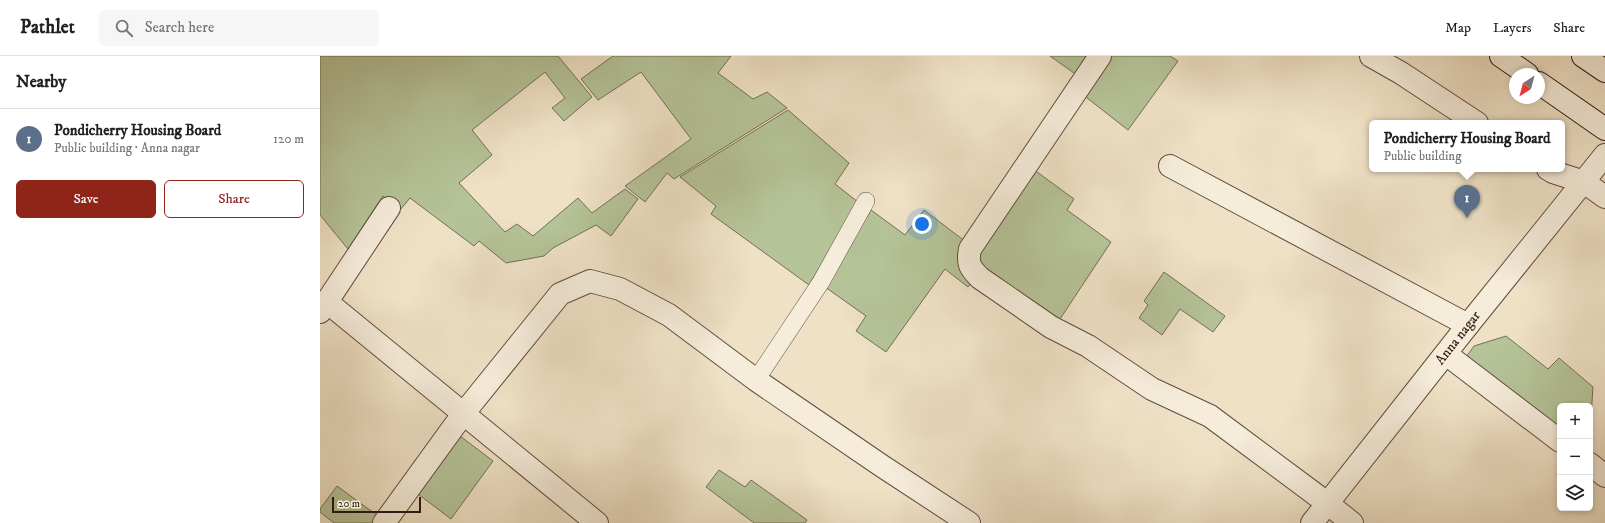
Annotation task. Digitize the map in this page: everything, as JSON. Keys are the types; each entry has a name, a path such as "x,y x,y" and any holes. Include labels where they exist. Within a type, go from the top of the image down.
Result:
{"street":[{"path":"1100,56 970,249 968,259 973,271 980,278 1051,327 1088,346 1152,389 1210,416 1352,523"},
{"path":"1371,56 1401,73 1472,120"},
{"path":"1501,56 1518,68"},
{"path":"1583,56 1605,71"},
{"path":"1545,87 1605,129"},
{"name":"Anna nagar","path":"1312,523 1468,324 1605,155"},
{"path":"1170,166 1468,324"},
{"path":"1553,172 1584,182 1605,197"},
{"path":"389,208 324,307 463,414 597,523"},
{"path":"384,523 463,414 560,294 590,281 620,289 669,315 756,380 882,466 970,523"},
{"path":"1446,354 1557,439"},
{"path":"1593,466 1605,476"}],"lane":[{"path":"756,380 821,282 866,201"}],"green space":[{"path":"320,56 558,56 592,97 564,121 552,108 565,98 545,72 472,130 492,155 459,183 505,232 517,224 533,236 578,198 592,213 625,189 638,199 611,236 596,225 553,248 544,256 506,263 479,241 474,246 410,198 400,210 383,196 348,249 320,215"},
{"path":"613,56 731,56 718,73 753,99 767,92 787,108 674,179 667,173 645,202 625,186 691,139 641,72 598,100 581,79"},
{"path":"1050,56 1096,56 1081,78"},
{"path":"1107,56 1170,56 1178,61 1128,130 1082,94"},
{"path":"788,110 849,163 835,184 858,202 809,285 711,214 716,206 680,177"},
{"path":"1033,169 1074,199 1067,210 1111,242 1058,322 979,264 981,246"},
{"path":"871,210 905,235 924,210 966,242 972,282 968,287 945,269 886,352 856,331 866,316 825,287"},
{"path":"1164,272 1225,316 1213,332 1180,309 1162,335 1139,318 1148,305 1144,301"},
{"path":"1506,336 1548,369 1559,358 1593,387 1592,403 1557,403 1557,430 1464,360 1474,346"},
{"path":"456,433 493,461 451,519 414,491"},
{"path":"719,470 745,487 751,480 807,520 805,523 754,523 706,487"},
{"path":"337,486 378,516 373,523 334,523 320,512 320,509"}],"place":[{"name":"Pondicherry Housing Board","path":"1467,218"}]}
